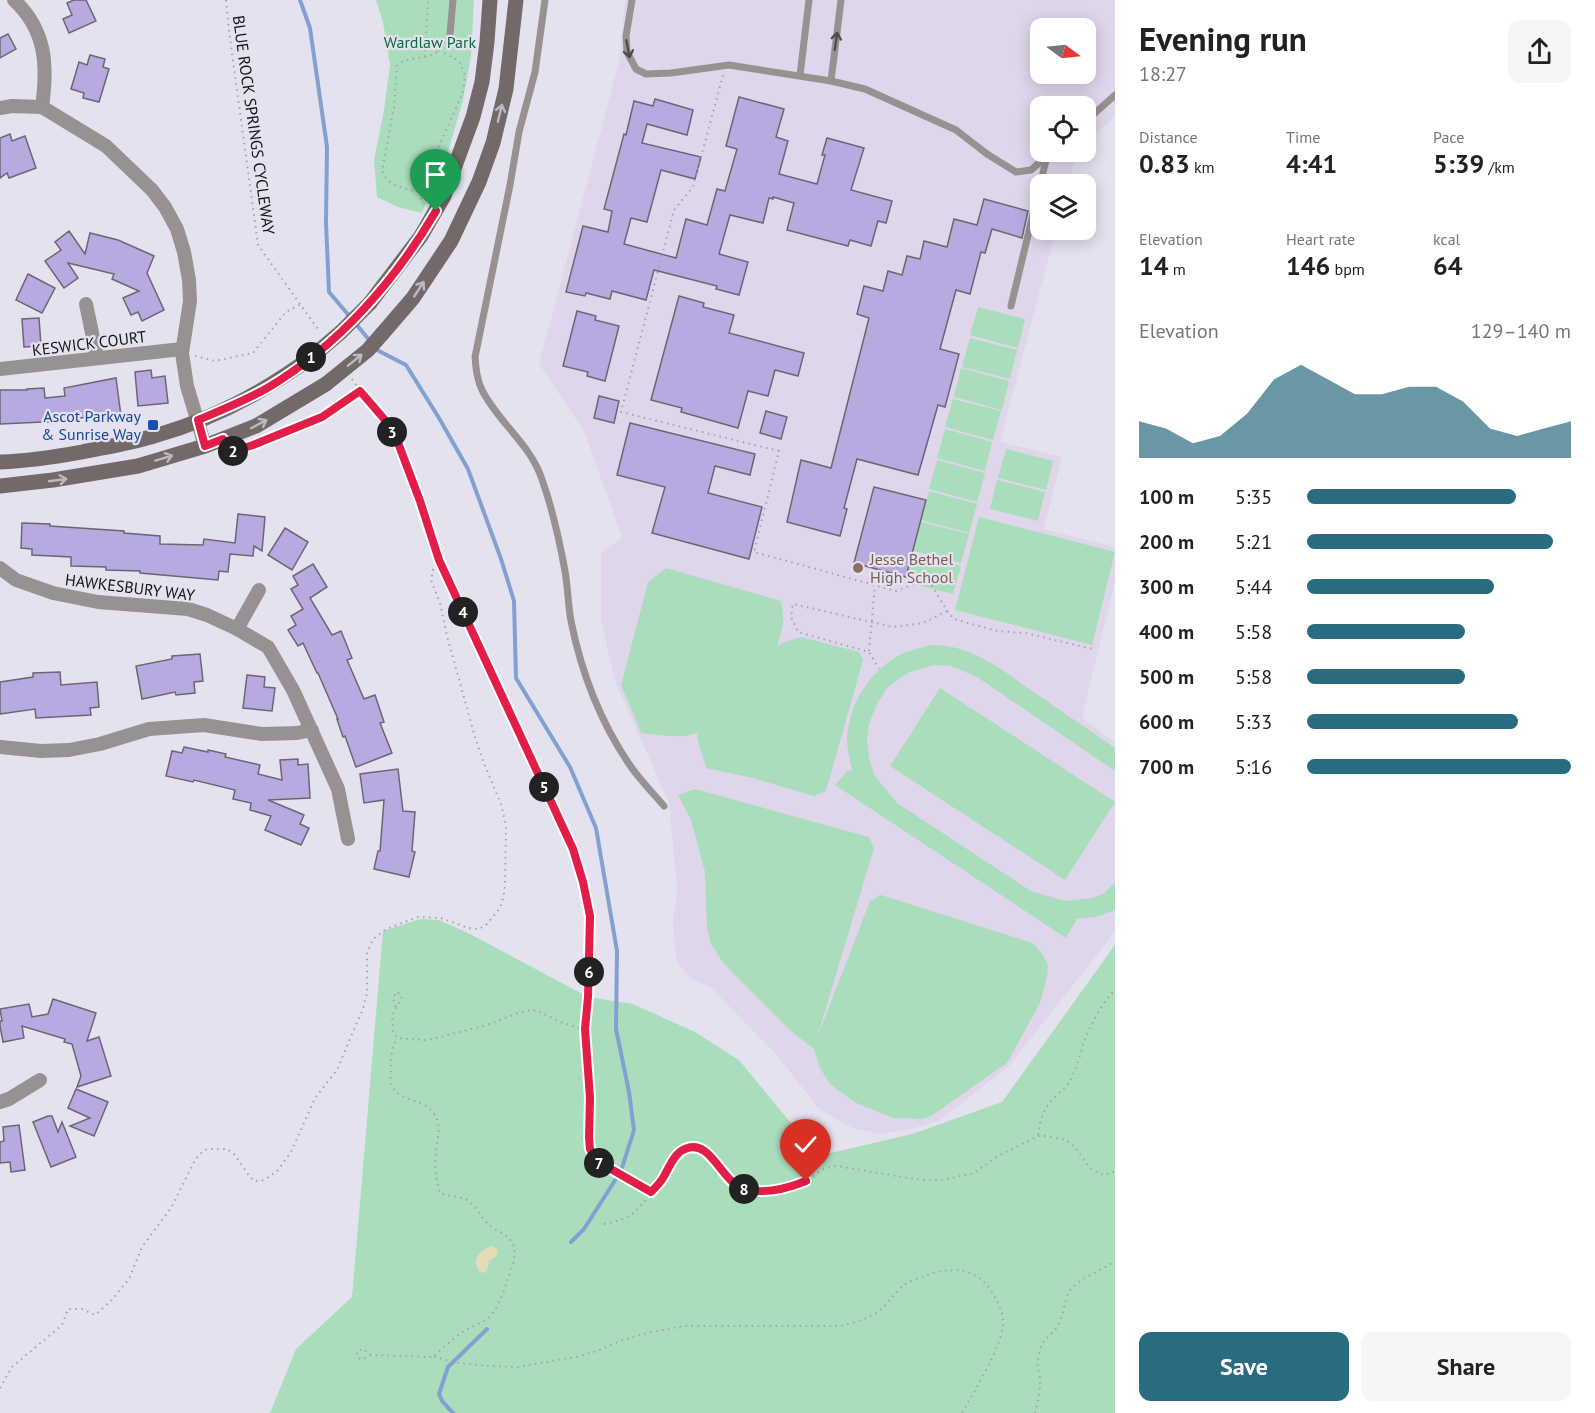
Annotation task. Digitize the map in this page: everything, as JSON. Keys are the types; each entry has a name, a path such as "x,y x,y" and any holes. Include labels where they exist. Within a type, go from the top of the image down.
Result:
{"main road":[{"path":"0,462 55,456 124,444 155,436 198,420 269,387 314,356 341,332 370,303 421,236 444,196 473,117 482,82 490,0"},
{"path":"0,486 138,466 205,446 256,426 326,384 368,350 413,298 451,241 479,182 493,143 506,88 516,0"}],"street":[{"path":"14,0 34,24 42,46 45,66 42,107"},
{"path":"0,108 42,107 106,146 152,190 165,207 177,229 189,280 190,301 182,351 188,386 205,446"},
{"path":"86,304 97,357"},
{"name":"KESWICK COURT","path":"0,369 97,357 182,351"},
{"name":"HAWKESBURY WAY","path":"0,568 16,579 53,593 98,602 188,609 237,629 268,647 293,690 338,789 348,839"},
{"path":"237,629 259,590"},
{"path":"0,747 41,751 69,750 100,744 149,729 204,725 262,734 312,730"},
{"path":"0,1102 9,1100 40,1080"}],"lane":[{"path":"450,34 453,0"},
{"path":"545,0 535,72 519,132 475,357 476,367 482,391 525,447 546,490 554,513 573,630 582,668 594,697 606,725 629,765 664,806"},
{"path":"632,0 626,36 627,52 636,69 646,74 729,65 831,81 865,89 956,130 987,154 1016,172 1031,170 1040,162"},
{"path":"800,75 810,0"},
{"path":"831,81 841,0"},
{"path":"1096,112 1115,95"},
{"path":"1011,306 1048,162"}],"path":[{"name":"BLUE ROCK SPRINGS CYCLEWAY","path":"226,0 258,245 321,333"},
{"path":"425,57 428,0"},
{"path":"439,50 459,61 465,75 463,92 436,153 433,177 428,187 419,192 391,184 385,179 382,171 394,107 397,66 402,61 425,57 439,50 450,34"},
{"path":"725,66 693,188 674,210 621,412 778,451 754,552 896,591 928,579 954,619 997,631 1024,633 1093,649"},
{"path":"182,351 215,361 253,353 286,312 301,304"},
{"path":"347,372 385,420 397,440 439,560 573,849 590,916 585,1029 590,1098 590,1149 597,1161 651,1192"},
{"path":"223,439 231,452 253,445 322,417 360,391"},
{"path":"0,1388 12,1367 62,1325 68,1309 82,1309 95,1315 112,1300 129,1279 142,1247 171,1208 200,1154 207,1149 227,1149 234,1154 254,1181 261,1181 278,1170 291,1152 315,1098 337,1070 356,1026 367,993 367,953 373,939 386,929 418,917 441,918 468,928 479,929 486,925 500,908 505,883 506,826 501,804 475,737 440,603 431,580 432,570 439,560"},
{"path":"875,585 869,652 879,669"},
{"path":"869,652 798,632 791,617 793,604 893,627 923,623 947,611"},
{"path":"1038,1136 1044,1111 1066,1087 1095,1017 1115,989"},
{"path":"396,1007 392,1014 393,1033 398,1038 423,1040 443,1037 531,1010 585,1029"},
{"path":"398,1038 393,1044 391,1059 393,1088 398,1095 413,1099 430,1108 435,1115 439,1125 435,1165 440,1193 465,1199 471,1203 486,1222 496,1231 506,1235 513,1243 515,1254 504,1292 490,1315 485,1321 464,1331 434,1357"},
{"path":"604,1224 634,1214 662,1181 676,1155 691,1147 706,1152 722,1169 728,1180 746,1190 758,1191 791,1187 806,1181 826,1167 837,1166 909,1178 943,1180 974,1173 998,1156 1038,1136 1066,1140 1074,1146 1090,1168 1097,1172 1104,1175 1115,1171"},
{"path":"1035,1413 1041,1384 1037,1360 1040,1347 1060,1323 1070,1290 1079,1280 1115,1262"},
{"path":"370,1355 434,1357 459,1363 518,1366 580,1356 643,1334 683,1326 840,1326 878,1312 897,1290 909,1282 934,1273 959,1270 970,1272 982,1279 991,1289 1002,1313 1003,1326 994,1354 962,1413"}],"shaded area":[{"name":"Jesse Bethel High School","path":"625,0 1115,0 1115,117 1096,133 1096,96 1030,96 1030,162 1074,162 1071,174 1030,174 1030,240 1053,240 1000,442 1062,457 1044,529 1115,547 1115,582 1082,718 1115,742 1115,932 1009,1066 939,1121 881,1134 852,1128 819,1109 776,1054 710,987 691,979 676,961 673,921 677,889 669,803 614,679 601,619 601,554 622,537 584,431 539,364 619,62"}],"green space":[{"name":"Wardlaw Park","path":"376,0 474,0 471,56 463,100 445,162 422,213 398,207 377,197 374,160 390,65 383,22"},
{"path":"978,307 1025,319 1018,348 970,335"},
{"path":"970,338 1017,350 1010,379 962,367"},
{"path":"961,368 1009,381 1002,410 954,397"},
{"path":"953,399 1001,411 993,440 945,427"},
{"path":"945,429 992,442 985,471 937,458"},
{"path":"1006,449 1053,461 1046,490 998,478"},
{"path":"937,460 985,473 977,502 929,489"},
{"path":"997,480 1045,492 1038,521 990,509"},
{"path":"929,491 977,504 969,533 921,520"},
{"path":"979,517 1115,552 1092,645 955,610"},
{"path":"921,522 969,534 961,563 913,551"},
{"path":"913,553 961,566 953,594 906,582"},
{"path":"666,568 781,601 783,624 777,647 801,637 859,652 863,660 826,791 814,796 753,778 706,768 697,737 698,733 677,736 641,733 621,685 648,582"},
{"path":"931,645 961,649 988,661 1014,678 1115,748 1115,771 977,677 951,666 934,665 910,672 897,680 887,688 877,704 869,724 867,741 869,758 875,776 897,803 1031,891 1065,901 1092,898 1104,893 1115,883 1115,910 1096,917 1077,919 1066,938 835,785 848,770 852,771 847,743 849,726 856,701 870,679 900,655"},
{"path":"940,688 1115,802 1065,880 890,766"},
{"path":"695,789 869,837 874,848 817,1038 870,901 881,895 1033,943 1048,965 1047,977 1040,1003 1007,1063 931,1116 923,1119 893,1118 854,1102 830,1084 820,1068 814,1049 791,1031 724,964 711,944 707,927 705,872 691,820 678,795"},
{"path":"420,919 439,920 470,934 588,997 633,1004 695,1032 739,1060 818,1156 912,1134 1002,1102 1115,945 1115,1413 270,1413 296,1349 352,1297 383,931"}],"sand":[{"path":"491,1246 496,1248 497,1256 489,1261 487,1271 480,1272 476,1260 483,1250"}],"building":[{"path":"74,0 86,0 96,21 69,33 63,19 72,15 67,3"},
{"path":"8,34 16,49 0,58 0,38"},
{"path":"90,55 105,59 103,67 109,69 99,102 83,98 84,93 71,89 79,62 87,65"},
{"path":"739,97 784,109 776,137 788,141 779,174 817,184 827,138 864,148 851,190 892,201 886,223 878,221 871,246 850,240 848,246 787,230 794,203 773,197 773,199 769,198 763,223 730,215 719,254 748,262 739,295 716,289 717,286 654,270 646,300 612,291 610,299 586,293 585,296 566,292 583,226 608,232 612,211 604,209 634,101 653,106 655,99 693,110 687,135 647,124 642,143 701,157 695,179 661,170 647,222 631,218 624,244 676,258 686,219 707,225 717,189 725,191 737,149 726,146"},
{"path":"10,134 12,141 25,136 36,168 9,178 7,173 0,178 0,138"},
{"path":"984,199 1028,211 1022,238 992,229 985,253 981,252 970,294 956,290 940,349 959,354 945,407 938,405 918,475 857,459 844,508 847,509 840,536 787,522 801,460 831,468 869,318 857,314 864,286 883,291 888,271 902,275 907,256 920,259 924,241 947,247 954,219 977,225"},
{"path":"69,231 85,254 90,233 118,240 154,256 147,273 164,310 142,321 138,312 131,315 123,298 139,291 112,279 114,274 68,263 78,278 64,288 45,261 61,250 55,242"},
{"path":"28,274 55,288 42,313 16,300"},
{"path":"679,296 704,303 703,307 734,315 729,333 804,353 798,376 775,370 768,396 748,391 738,428 681,412 682,408 651,400"},
{"path":"577,311 596,316 595,320 619,326 605,381 587,376 588,372 563,366"},
{"path":"39,318 41,346 24,347 22,319"},
{"path":"151,370 152,378 165,376 168,403 138,406 135,372"},
{"path":"116,378 121,416 103,419 103,414 65,421 0,424 0,390 44,388 45,398 65,396 64,388"},
{"path":"599,396 619,401 614,423 594,418"},
{"path":"766,411 787,417 781,439 760,433"},
{"path":"630,423 755,454 750,475 715,466 708,493 762,507 749,559 652,533 665,487 617,475"},
{"path":"874,487 926,500 906,577 854,563"},
{"path":"238,514 265,517 262,551 254,546 253,556 230,554 228,572 219,571 218,580 140,573 140,571 106,570 106,567 71,566 71,557 32,555 32,549 21,548 22,523 160,536 160,544 203,545 204,539 235,543"},
{"path":"285,528 308,542 292,570 268,555"},
{"path":"313,564 327,587 310,598 332,635 341,631 352,658 347,660 364,699 375,695 384,722 380,723 392,753 356,767 318,673 303,643 298,646 288,630 296,625 291,616 303,609 291,589 298,585 293,576"},
{"path":"200,654 203,681 194,682 195,693 176,695 175,692 142,699 136,666 172,659 172,656"},
{"path":"60,672 61,685 97,682 99,707 90,708 91,715 36,718 35,709 0,714 0,682 33,677 33,673"},
{"path":"247,675 265,677 264,687 275,688 272,711 243,708"},
{"path":"184,747 226,754 225,757 260,765 258,774 282,780 280,760 298,759 298,765 308,764 310,798 268,800 304,815 300,824 309,828 301,845 265,830 271,816 250,810 251,803 233,799 235,790 166,776 172,751 182,753"},
{"path":"398,769 403,811 415,812 412,851 415,852 409,877 374,869 378,851 380,851 384,800 364,803 360,774"},
{"path":"53,999 96,1013 87,1041 99,1037 111,1076 77,1087 81,1076 72,1044 64,1042 65,1039 22,1026 24,1038 3,1042 0,1009 29,1004 32,1017 48,1014"},
{"path":"76,1089 108,1102 94,1136 70,1126 90,1118 68,1108"},
{"path":"52,1116 58,1132 62,1122 76,1157 51,1167 33,1122"},
{"path":"19,1125 25,1170 11,1172 10,1162 0,1163 0,1142 4,1141 3,1127"}],"waterway":[{"path":"300,0 310,28 327,147 326,223 329,292 351,318"},
{"path":"356,324 370,341"},
{"path":"375,347 406,365 468,469 514,601 516,678 570,767 596,828 617,951 616,1029 634,1130 621,1171 584,1229 571,1242"},
{"path":"453,1413 439,1394 448,1367 487,1329"}],"place":[{"name":"Ascot Parkway & Sunrise Way","path":"153,425"},
{"name":"Jesse Bethel High School","path":"858,568"}],"route":[{"path":"436,211 421,236 383,288 341,332 314,356 269,387 198,420 205,446 223,439 231,452 253,445 322,417 360,391 385,420 397,440 439,560 573,849 583,882 590,916 585,1029 590,1098 590,1149 597,1161 651,1192 662,1181 676,1155 691,1147 706,1152 722,1169 728,1180 746,1190 771,1190 791,1187 806,1181"}]}
